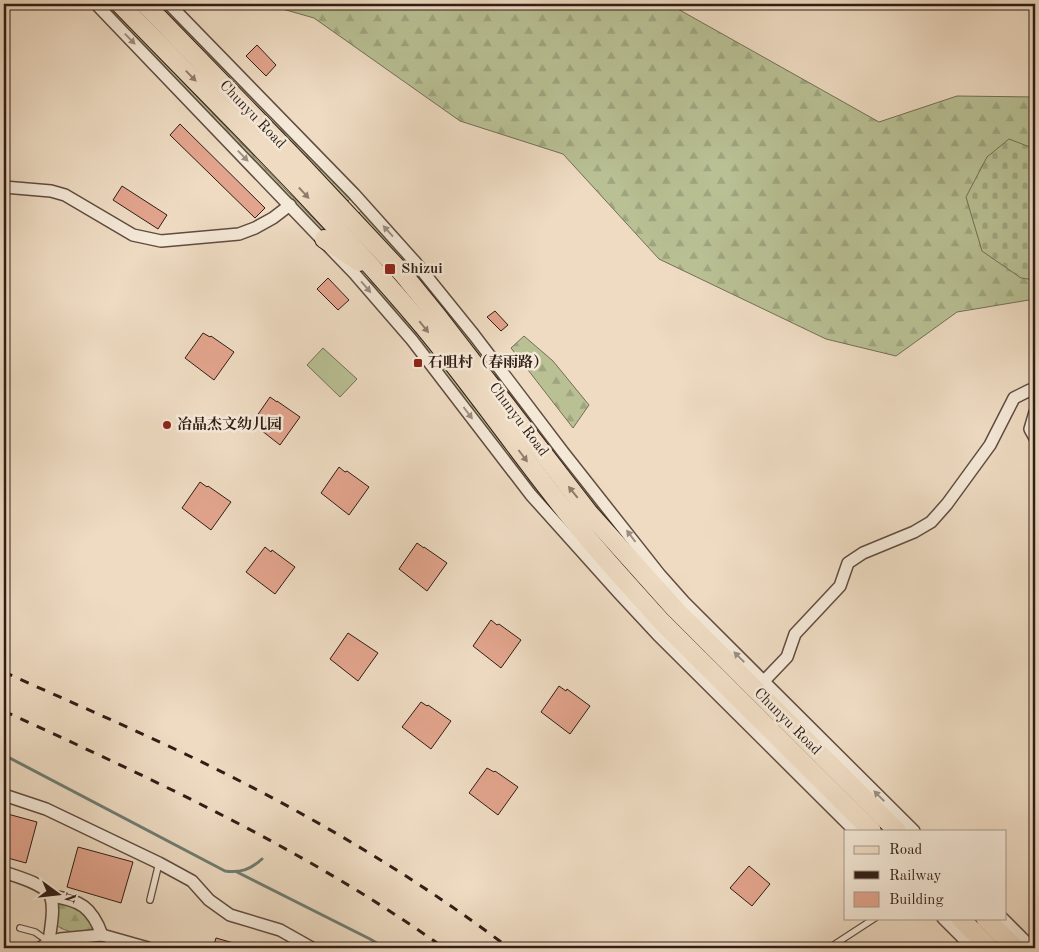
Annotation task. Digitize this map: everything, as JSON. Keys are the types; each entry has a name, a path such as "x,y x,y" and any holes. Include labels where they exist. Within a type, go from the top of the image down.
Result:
{"main road":[{"name":"Chunyu Road","path":"120,4 284,173 383,279 425,329 566,512 633,590 871,830"},
{"name":"Chunyu Road","path":"145,4 322,186 403,274 479,369 562,480 645,578 896,830"},
{"path":"324,239 383,279"},
{"path":"962,920 984,948"},
{"path":"989,920 1001,926 1015,948"},
{"path":"984,948 989,934 995,932 1001,926"}],"street":[{"path":"96,4 324,239 412,340 544,511 658,635 853,830"},
{"path":"169,4 391,235 474,335 563,452 660,575 684,602 913,830"},
{"path":"4,187 51,191 65,195 133,235 162,241 238,234 256,228 290,205"},
{"path":"764,681 786,656 795,634 840,586 848,563 863,552 914,532 931,522 948,504 990,445 1014,398 1030,390 1035,393"},
{"path":"1035,412 1030,429 1035,438"},
{"path":"4,794 46,810 159,862 192,881 209,900 230,915 280,930 312,948"},
{"path":"4,872 37,884 51,896 52,905 47,946"},
{"path":"51,896 67,898 87,908 98,923 102,935"},
{"path":"946,920 984,948"},
{"path":"1001,926 1032,948"},
{"path":"47,946 60,939 102,935 134,946 148,948"}],"lane":[{"path":"150,900 159,862"},
{"path":"829,948 872,920"},
{"path":"20,928 35,932 47,946"}],"green space":[{"path":"100,4 108,4 333,239 317,227"},
{"path":"265,4 669,4 879,122 957,96 1035,97 1035,299 957,312 896,356 826,339 659,259 563,154 460,121 314,18"},
{"path":"177,16 352,197 348,201 173,20"},
{"path":"1009,139 1035,149 1035,280 1021,278 982,251 966,197 987,157"},
{"path":"362,210 394,244 486,356 482,359 422,283 359,213"},
{"path":"366,278 385,294 417,332 538,492 535,494"},
{"path":"524,336 553,361 589,405 573,428 511,348"},
{"path":"323,348 357,379 340,397 307,365"},
{"path":"498,372 620,529 631,549 561,463 495,374"},
{"path":"63,901 82,908 93,927 81,933 65,930 56,925 57,903"}],"building":[{"path":"257,45 276,65 266,76 246,56"},
{"path":"180,124 265,208 255,218 170,135"},
{"path":"122,186 167,215 158,229 113,200"},
{"path":"328,278 349,300 338,310 317,289"},
{"path":"495,311 508,325 501,331 487,317"},
{"path":"203,333 211,336 234,352 214,380 185,358"},
{"path":"270,397 300,417 280,445 252,423"},
{"path":"339,467 369,487 349,515 321,493"},
{"path":"200,482 231,502 211,530 182,508"},
{"path":"417,543 447,563 427,591 399,569"},
{"path":"265,547 295,567 275,594 246,572"},
{"path":"491,620 521,640 501,668 473,646"},
{"path":"348,633 378,653 358,681 330,659"},
{"path":"559,686 566,691 567,689 590,706 570,734 541,712"},
{"path":"421,702 451,721 431,749 402,727"},
{"path":"487,768 495,771 518,787 498,815 469,793"},
{"path":"4,813 37,822 26,863 4,857"},
{"path":"78,847 133,862 121,903 67,887"},
{"path":"749,866 770,884 752,906 730,888"},
{"path":"216,938 244,946 243,948 213,948"}],"waterway":[{"path":"4,755 225,871 245,870 262,859"},
{"path":"237,872 385,948"}],"railway":[{"path":"4,672 173,748 301,813 408,877 509,948"},
{"path":"4,711 174,791 285,848 339,879 444,948"}],"place":[{"name":"Shizui","path":"390,269"},
{"name":"石咀村（春雨路）","path":"418,363"},
{"name":"冶晶杰文幼儿园","path":"167,425"}]}
